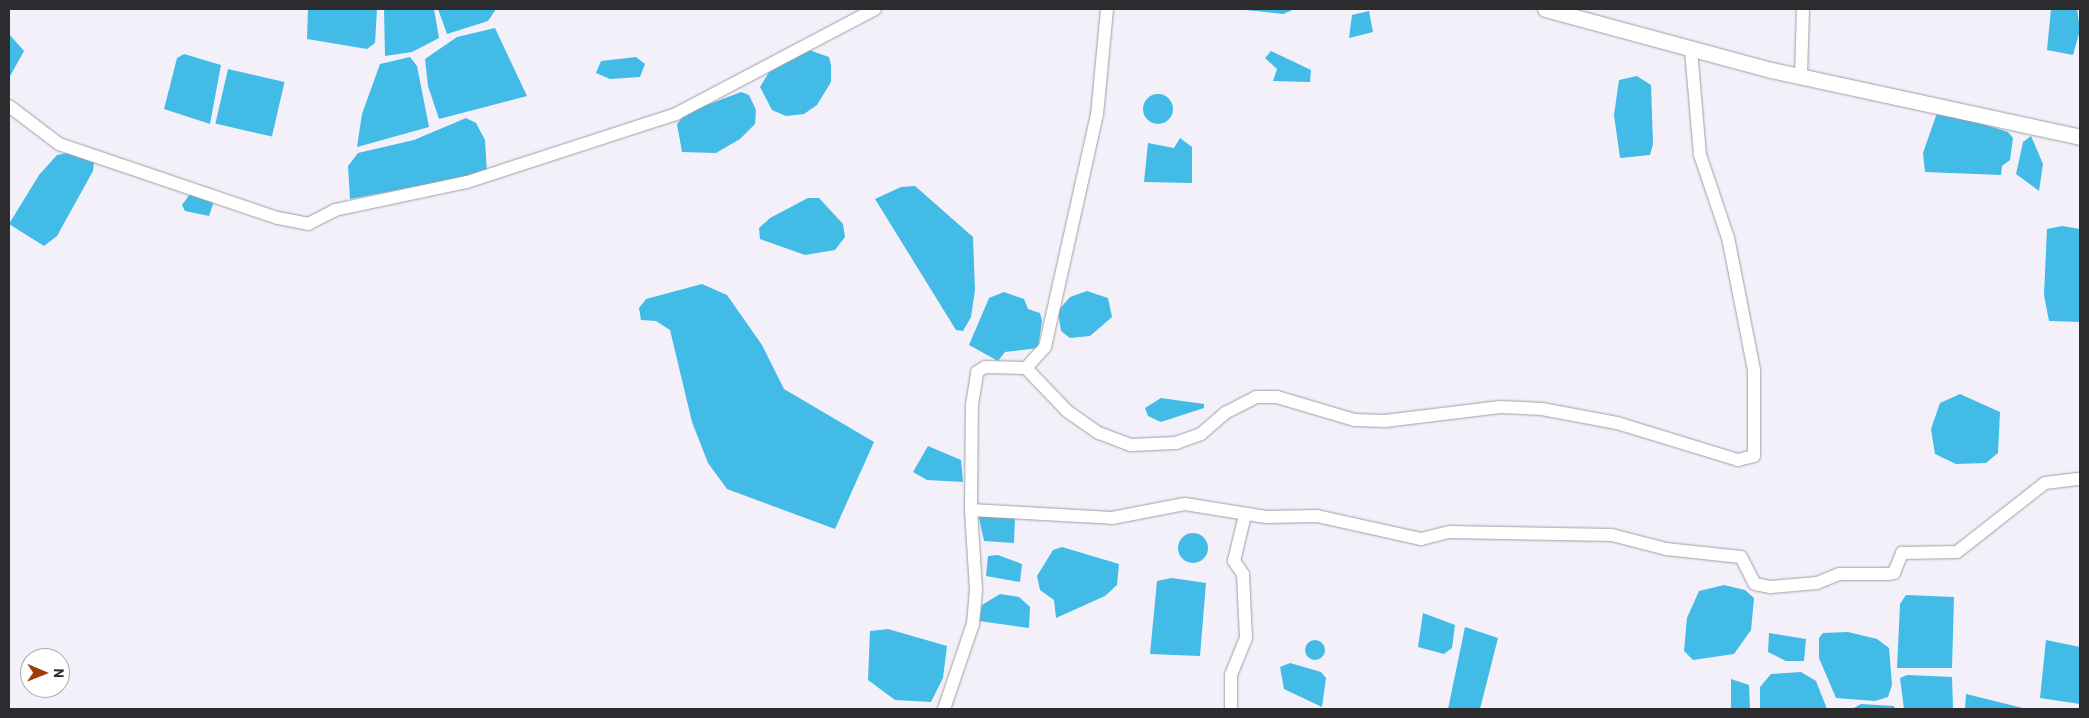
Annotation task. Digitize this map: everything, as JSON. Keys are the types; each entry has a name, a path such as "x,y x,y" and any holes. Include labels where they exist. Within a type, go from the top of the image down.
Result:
{"street":[{"path":"9,106 59,144 278,218 308,224 335,210 466,182 676,114 875,9"},
{"path":"1026,368 1045,347 1082,195 1097,114 1107,9"},
{"path":"1544,9 1801,76 2080,137"},
{"path":"1801,76 1803,9"},
{"path":"944,709 973,624 976,590 971,510 972,405 976,372 985,367 1026,368 1067,411 1099,433 1131,445 1176,443 1201,434 1225,413 1256,397 1270,397 1354,420 1385,421 1500,407 1542,409 1617,423 1738,460 1754,456 1754,370 1728,238 1700,155 1691,48"},
{"path":"971,510 1112,518 1185,504 1245,514 1317,516 1422,539 1450,532 1612,535 1666,549 1741,557 1755,584 1771,587 1817,583 1839,574 1894,573 1902,553 1956,552 2045,483 2080,479"},
{"path":"1231,709 1231,675 1246,638 1244,574 1234,561 1245,514"}],"water":[{"path":"308,9 377,9 375,43 367,49 307,39"},
{"path":"384,9 434,9 439,38 412,52 385,56"},
{"path":"438,9 496,9 488,21 447,34"},
{"path":"1237,9 1295,9 1283,14"},
{"path":"2051,9 2077,9 2080,30 2073,55 2047,50"},
{"path":"1369,11 1373,32 1349,38 1352,15"},
{"path":"495,28 527,96 439,119 428,86 425,59 457,37"},
{"path":"9,34 24,51 9,78"},
{"path":"809,50 829,57 831,65 831,82 817,105 804,114 786,116 772,110 760,87 771,69"},
{"path":"1271,51 1311,70 1310,82 1273,81 1277,69 1265,58"},
{"path":"184,54 221,65 210,124 164,109 177,58"},
{"path":"410,57 417,66 429,127 357,147 362,114 380,64"},
{"path":"636,57 645,64 640,77 610,79 596,73 601,61"},
{"path":"228,69 285,82 272,137 215,124"},
{"path":"1637,76 1651,85 1653,144 1650,155 1620,158 1614,115 1619,80"},
{"path":"741,92 749,95 756,110 755,124 740,139 716,153 682,152 677,124 686,113"},
{"path":"1158,94 1169,98 1173,109 1169,120 1158,124 1147,120 1143,109 1147,98"},
{"path":"1938,110 2008,132 2013,138 2010,160 2002,166 2001,175 1925,172 1923,153"},
{"path":"466,118 476,123 485,140 487,173 350,199 348,166 358,153 414,140"},
{"path":"2031,136 2043,164 2039,191 2016,174 2023,142"},
{"path":"1180,138 1192,147 1192,183 1144,182 1148,143 1174,148"},
{"path":"68,153 94,162 93,171 57,236 44,246 9,224 39,175 57,155"},
{"path":"915,186 973,237 975,290 971,317 963,331 956,330 875,199 901,187"},
{"path":"190,194 214,201 209,216 185,211 182,205"},
{"path":"808,198 819,198 843,224 845,237 835,250 805,255 760,239 759,228 770,218"},
{"path":"2062,226 2080,229 2080,322 2049,321 2044,295 2047,229"},
{"path":"702,284 727,295 762,345 784,389 874,442 835,529 727,489 708,463 692,422 670,330 656,321 641,320 639,308 646,299"},
{"path":"1087,291 1108,298 1112,317 1090,336 1070,338 1061,331 1058,311 1070,297"},
{"path":"1004,292 1024,299 1028,309 1040,313 1042,321 1038,348 1005,352 998,361 969,345 989,298"},
{"path":"1960,394 2000,412 1998,453 1986,463 1956,464 1935,454 1931,429 1940,403"},
{"path":"1161,398 1204,404 1204,408 1161,422 1148,416 1145,408"},
{"path":"928,446 961,460 963,482 927,480 913,472"},
{"path":"984,514 1015,518 1014,543 984,541 979,518"},
{"path":"1193,533 1204,537 1208,548 1204,559 1193,563 1182,559 1178,548 1182,537"},
{"path":"1062,547 1119,564 1117,585 1105,596 1056,618 1054,600 1040,590 1037,576 1053,550"},
{"path":"998,555 1022,564 1020,582 986,576 988,556"},
{"path":"1172,578 1206,583 1200,656 1150,654 1157,581"},
{"path":"1724,585 1745,590 1754,598 1751,630 1734,654 1693,660 1684,651 1687,618 1699,591"},
{"path":"1000,594 1019,597 1030,607 1029,628 979,621 982,605"},
{"path":"1906,595 1954,597 1952,668 1897,668 1900,604"},
{"path":"1423,613 1455,625 1452,648 1444,654 1418,647"},
{"path":"1465,627 1498,638 1480,709 1448,709"},
{"path":"888,629 947,646 943,678 931,702 895,700 868,680 870,631"},
{"path":"1848,632 1877,639 1889,648 1892,685 1888,697 1875,701 1836,698 1819,658 1819,638 1823,633"},
{"path":"1769,633 1806,639 1804,661 1786,661 1768,652"},
{"path":"1311,640 1319,640 1325,646 1325,654 1319,660 1311,660 1305,654 1305,646"},
{"path":"2046,640 2080,647 2080,704 2040,698"},
{"path":"1290,663 1321,672 1326,678 1322,707 1284,689 1280,667"},
{"path":"1801,672 1816,681 1827,709 1760,709 1760,687 1771,674"},
{"path":"1907,675 1952,677 1953,709 1904,709 1900,678"},
{"path":"1731,679 1749,685 1750,709 1731,709"},
{"path":"1966,694 2027,709 1965,709"},
{"path":"1861,704 1894,706 1895,709 1852,709"}]}
